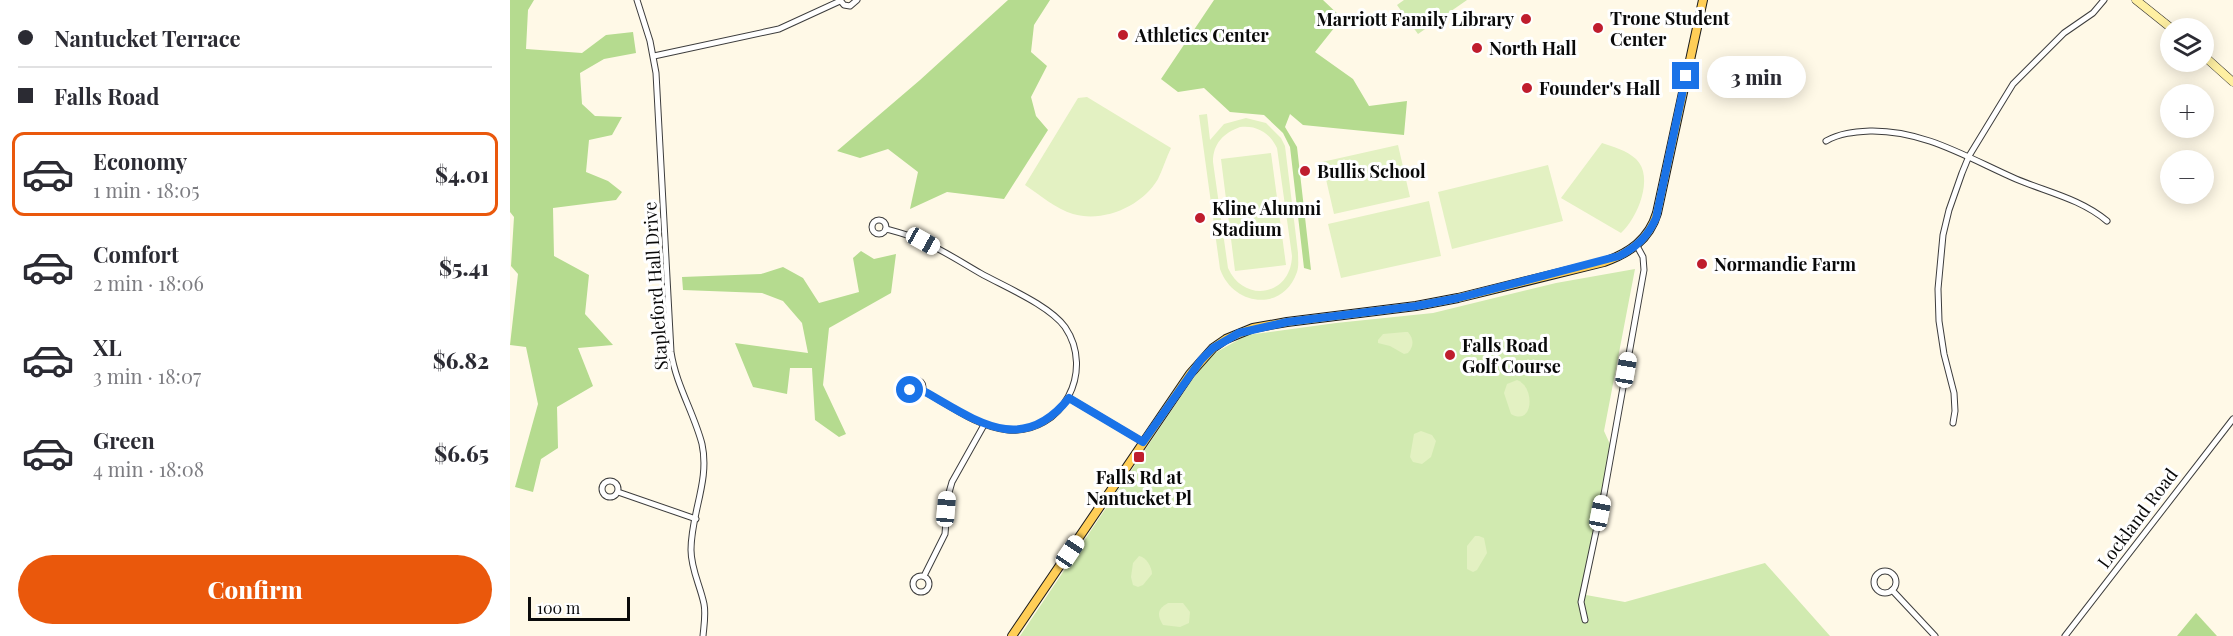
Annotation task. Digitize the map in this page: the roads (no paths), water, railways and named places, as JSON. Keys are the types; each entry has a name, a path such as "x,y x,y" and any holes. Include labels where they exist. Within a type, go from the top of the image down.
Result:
{"main road":[{"path":"1012,636 1143,442 1201,360 1213,348 1239,333 1287,322 1416,306 1458,298 1604,262 1637,246 1652,226 1657,213 1703,0"},
{"path":"2136,0 2160,19"},
{"path":"2214,65 2233,81"}],"street":[{"name":"Stapleford Hall Drive","path":"638,0 654,56 658,90 671,352 678,383 699,436 704,457 703,487 691,550 694,574 704,602 703,636"},
{"path":"654,56 778,29 840,0 844,5 849,6 857,0"},
{"path":"1953,423 1956,411 1954,393 1944,354 1939,321 1939,264 1949,210 1969,156 2013,84 2064,33 2093,13 2104,0"},
{"path":"1826,141 1853,132 1891,131 1928,139 2016,179 2092,208 2107,221"},
{"path":"886,229 923,241 1056,317 1066,330 1075,349 1076,373 1069,398 1054,414 1036,426 1010,430 984,425 922,390"},
{"path":"1585,620 1581,602 1604,494 1644,270 1643,257 1637,246"},
{"path":"1069,398 1143,442"},
{"name":"Lockland Road","path":"2066,636 2233,419"},
{"path":"924,576 945,534 948,496 952,482 984,425"},
{"path":"618,492 696,519"},
{"path":"1887,572 1893,575 1895,585 1892,590 1886,593 1877,590 1874,580 1877,574 1887,572"},
{"path":"1892,590 1935,636"}],"place":[{"name":"Marriott Family Library","path":"1526,19"},
{"name":"Trone Student Center","path":"1598,28"},
{"name":"Athletics Center","path":"1123,35"},
{"name":"North Hall","path":"1477,48"},
{"name":"Founder's Hall","path":"1527,88"},
{"name":"Bullis School","path":"1305,171"},
{"name":"Kline Alumni Stadium","path":"1200,218"},
{"name":"Normandie Farm","path":"1702,264"},
{"name":"Falls Road Golf Course","path":"1450,355"},
{"name":"Falls Rd at Nantucket Pl","path":"1139,457"}]}
